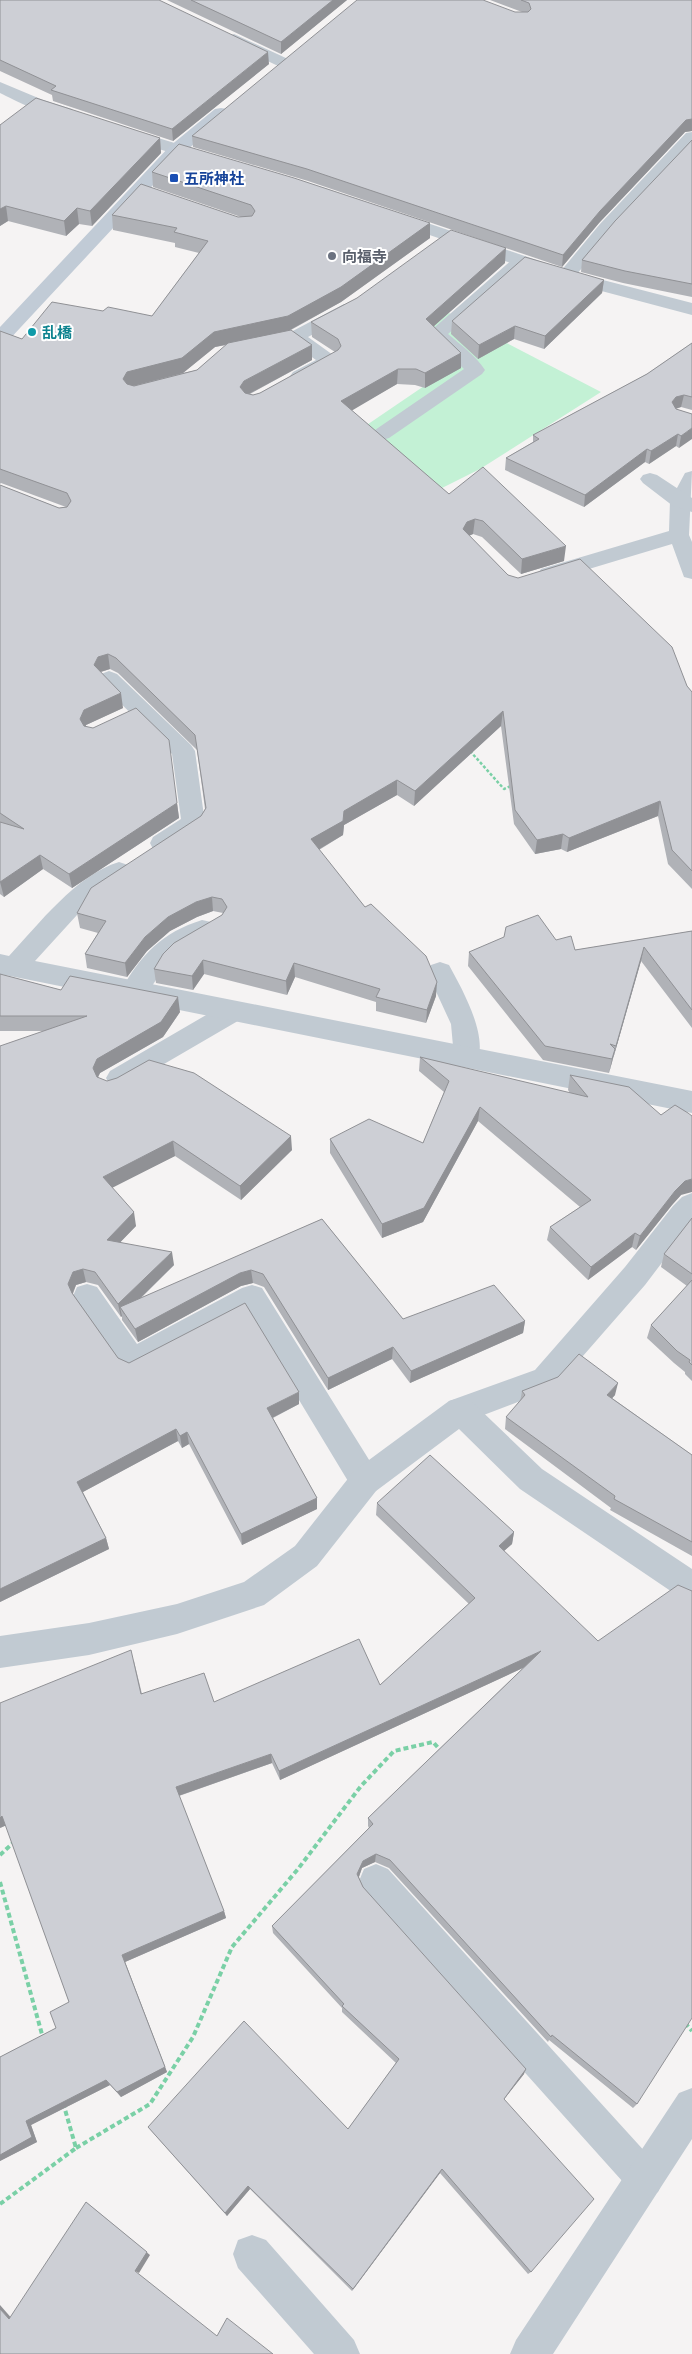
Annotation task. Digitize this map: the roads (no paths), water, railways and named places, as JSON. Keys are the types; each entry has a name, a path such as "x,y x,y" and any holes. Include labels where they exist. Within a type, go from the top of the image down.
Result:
{"street":[{"path":"223,34 282,62"},
{"path":"267,75 298,50"},
{"path":"0,87 37,104 83,119"},
{"path":"0,338 176,150 237,100"},
{"path":"111,128 176,150 220,162"},
{"path":"566,276 606,228 692,136"},
{"path":"140,190 158,196"},
{"path":"375,211 449,235 520,262 692,309"},
{"path":"434,246 449,235"},
{"path":"382,434 475,370 461,354 436,334 520,262"},
{"path":"240,349 295,337 357,302"},
{"path":"287,383 330,360 295,337"},
{"path":"692,477 679,535 692,572"},
{"path":"650,479 686,504"},
{"path":"534,579 679,535"},
{"path":"7,965 78,898 192,823 183,751 109,679"},
{"path":"118,722 141,710"},
{"path":"134,991 159,955 177,941 214,922"},
{"path":"7,965 692,1102"},
{"path":"440,972 464,1024 467,1057"},
{"path":"110,1083 234,1010"},
{"path":"0,1652 89,1639 176,1620 253,1594 306,1556 364,1481 460,1412 545,1379 636,1276 682,1214 692,1206"},
{"path":"87,1296 132,1361 252,1297 364,1481"},
{"path":"460,1412 531,1479 692,1587"},
{"path":"376,1881 645,2179"},
{"path":"530,2354 692,2106"},
{"path":"252,2254 340,2354"}],"place":[{"name":"五所神社","path":"174,178"},
{"name":"向福寺","path":"332,256"},
{"name":"乱橋","path":"32,332"}]}
